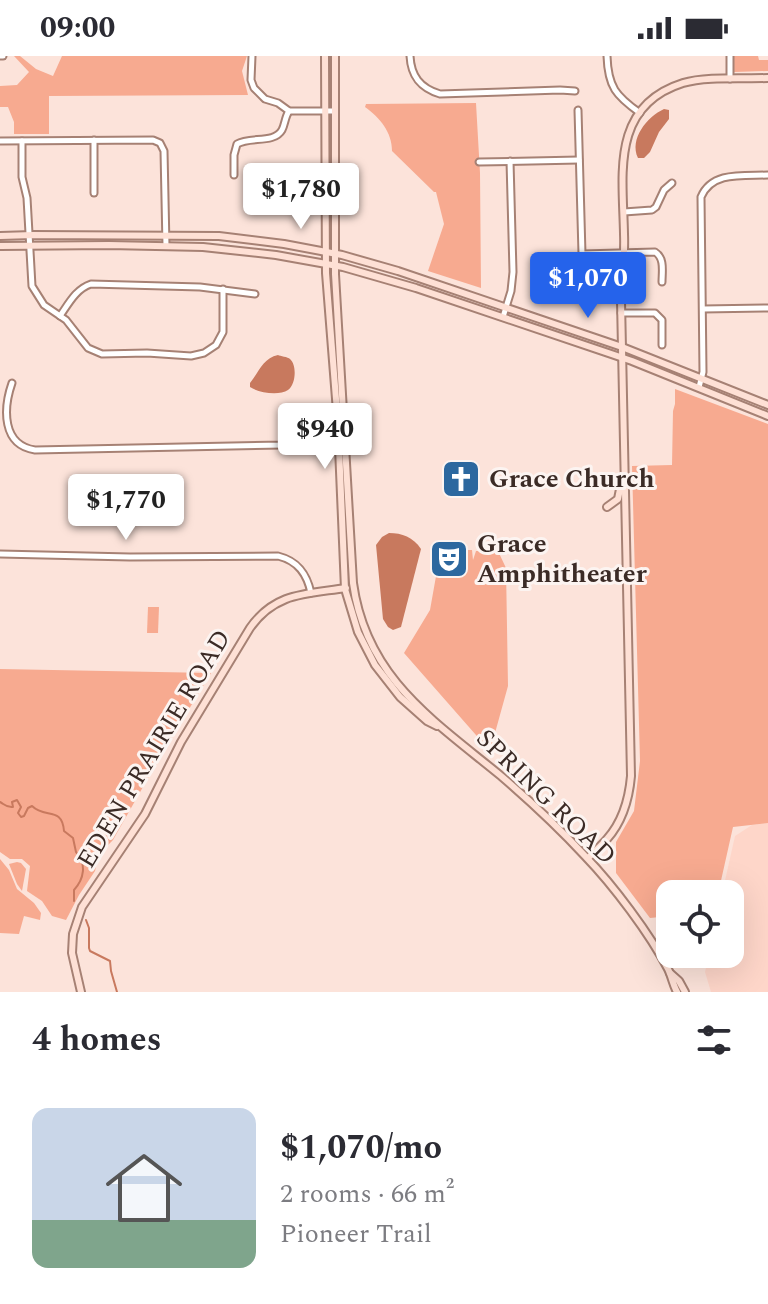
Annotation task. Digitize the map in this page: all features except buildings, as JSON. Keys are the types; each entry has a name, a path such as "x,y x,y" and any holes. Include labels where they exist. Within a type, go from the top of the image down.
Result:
{"main road":[{"path":"325,56 326,264 354,587"},
{"path":"335,56 335,266 345,589"},
{"path":"588,858 614,829 630,788 621,313 625,252 623,155 630,130 640,113 654,99 684,83 768,78"},
{"path":"0,236 235,237 335,253 398,271 622,347 768,405"},
{"path":"0,246 166,246 242,251 326,264 396,281 623,358 768,416"},
{"path":"607,507 618,499 623,468"},
{"name":"EDEN PRAIRIE ROAD","path":"81,992 72,953 73,934 82,907 145,814 181,742 250,628 271,606 293,596 354,587"},
{"name":"SPRING ROAD","path":"354,587 365,630 389,674 447,732 531,803 588,858 631,912 669,971 677,992"},
{"name":"SPRING ROAD","path":"345,589 364,645 383,676 427,721 447,732"},
{"name":"SPRING ROAD","path":"669,971 685,992"}],"street":[{"path":"252,56 251,80 265,99 289,111 334,111"},
{"path":"410,56 416,79 440,94 575,91"},
{"path":"607,56 608,71 616,94 640,113"},
{"path":"730,56 730,79"},
{"path":"578,110 580,285"},
{"path":"234,175 237,144 247,139 270,138 278,134 289,111"},
{"path":"94,140 94,193"},
{"path":"0,141 162,141 166,246"},
{"path":"22,141 22,177 27,198 34,293 71,326 88,348 98,353 197,355 210,350 223,332 223,289"},
{"path":"479,162 579,160"},
{"path":"503,317 513,272 510,161"},
{"path":"699,387 702,377 700,204 703,191 718,179 768,175"},
{"path":"624,212 652,210 672,183"},
{"path":"582,254 650,251 659,254 662,282"},
{"path":"60,316 78,291 91,284 200,287 255,294"},
{"path":"703,309 768,308"},
{"path":"621,313 655,313 662,320 662,345"},
{"path":"12,383 7,398 9,430 12,438 24,449 283,445 294,442 320,425 341,423"},
{"path":"0,554 278,556 295,563 303,572 311,593"}],"shaded area":[{"path":"14,56 20,56 36,69 53,76 62,56 247,56 242,71 248,95 49,96 49,134 14,134 14,122 8,107 0,107 0,86 17,85 29,72"},
{"path":"734,56 758,56 759,60 768,60 768,71 734,72"},
{"path":"476,103 481,288 428,271 444,224 436,192 392,151 384,126 365,107 366,104"},
{"path":"664,109 669,110 669,119 650,152 644,158 638,158 636,143 641,129"},
{"path":"278,355 289,358 294,366 291,387 274,393 250,387 265,362"},
{"path":"675,389 768,424 768,823 733,827 721,880 656,880 656,917 650,918 616,873 616,842 634,811 640,761 632,466 672,465"},
{"path":"389,533 407,536 421,549 401,627 393,630 383,619 376,545"},
{"path":"460,550 472,550 473,560 476,551 498,551 506,568 508,686 490,751 404,653 430,610 438,565 447,568 467,564 460,563"},
{"path":"148,607 159,607 158,633 147,633"},
{"path":"0,669 211,673 113,840 99,854 95,871 66,920 52,916 42,901 27,891 30,866 22,859 10,859 0,852"},
{"path":"768,823 768,992 711,992 706,968 744,968 744,880 725,880 735,836 752,825"},
{"path":"0,859 9,870 17,889 41,913 40,920 24,916 19,934 0,933"},
{"path":"17,862 26,869 22,891 9,864"}],"waterway":[{"path":"0,802 13,807 12,802 17,800 21,817 32,806 60,818 64,831 73,838 83,866 82,876 74,890 74,901"},
{"path":"86,920 90,951 110,961 117,992"}],"place":[{"name":"Grace Church","path":"461,479"},
{"name":"Grace Amphitheater","path":"449,559"}]}
